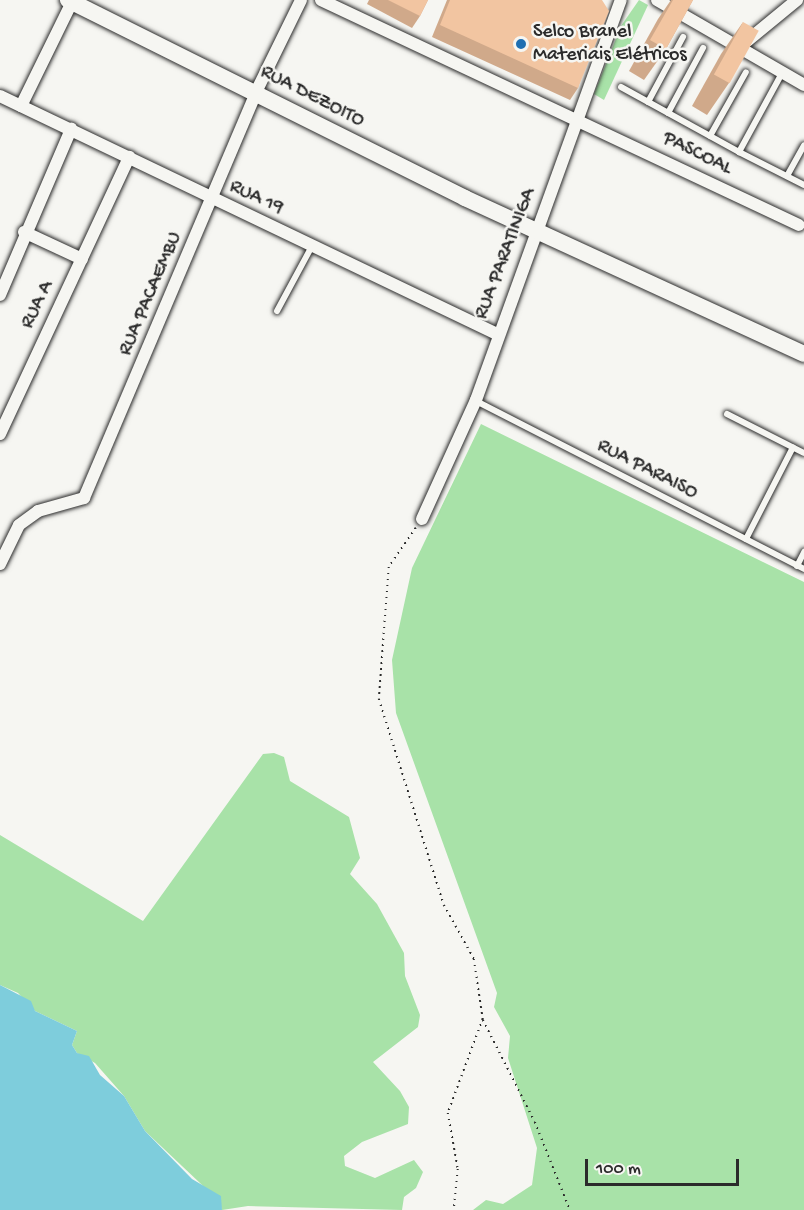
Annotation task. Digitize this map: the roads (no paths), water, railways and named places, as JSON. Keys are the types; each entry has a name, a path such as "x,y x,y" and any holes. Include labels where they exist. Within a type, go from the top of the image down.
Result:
{"street":[{"name":"RUA PACAEMBU","path":"0,564 18,525 38,511 84,498 213,199 256,92 301,0"},
{"name":"PASCOAL","path":"321,0 577,117 799,225"},
{"name":"RUA PARATINIGA","path":"422,519 476,400 497,334 621,0"},
{"path":"657,0 804,85"},
{"path":"739,47 797,0"},
{"name":"RUA DEZOITO","path":"71,1 537,228 804,354"},
{"path":"21,106 71,1"},
{"name":"RUA 19","path":"0,96 497,334"},
{"path":"0,295 24,232 71,129"},
{"name":"RUA A","path":"0,434 4,413 82,259 129,156"},
{"path":"24,232 82,259"}],"lane":[{"path":"648,102 683,37"},
{"path":"668,113 703,48"},
{"path":"710,136 746,72"},
{"path":"739,152 782,72"},
{"path":"621,87 804,185"},
{"path":"787,176 804,145"},
{"path":"277,311 312,246"},
{"name":"RUA PARAISO","path":"476,400 801,568"},
{"path":"727,414 804,453"},
{"path":"746,539 793,447"},
{"path":"801,568 804,552"}],"water":[{"path":"0,985 31,1001 35,1011 77,1031 72,1045 77,1053 89,1056 100,1075 124,1096 145,1131 192,1179 221,1196 222,1210 0,1210"}],"place":[{"name":"Selco Branel Materiais Elétricos","path":"521,44"}]}
